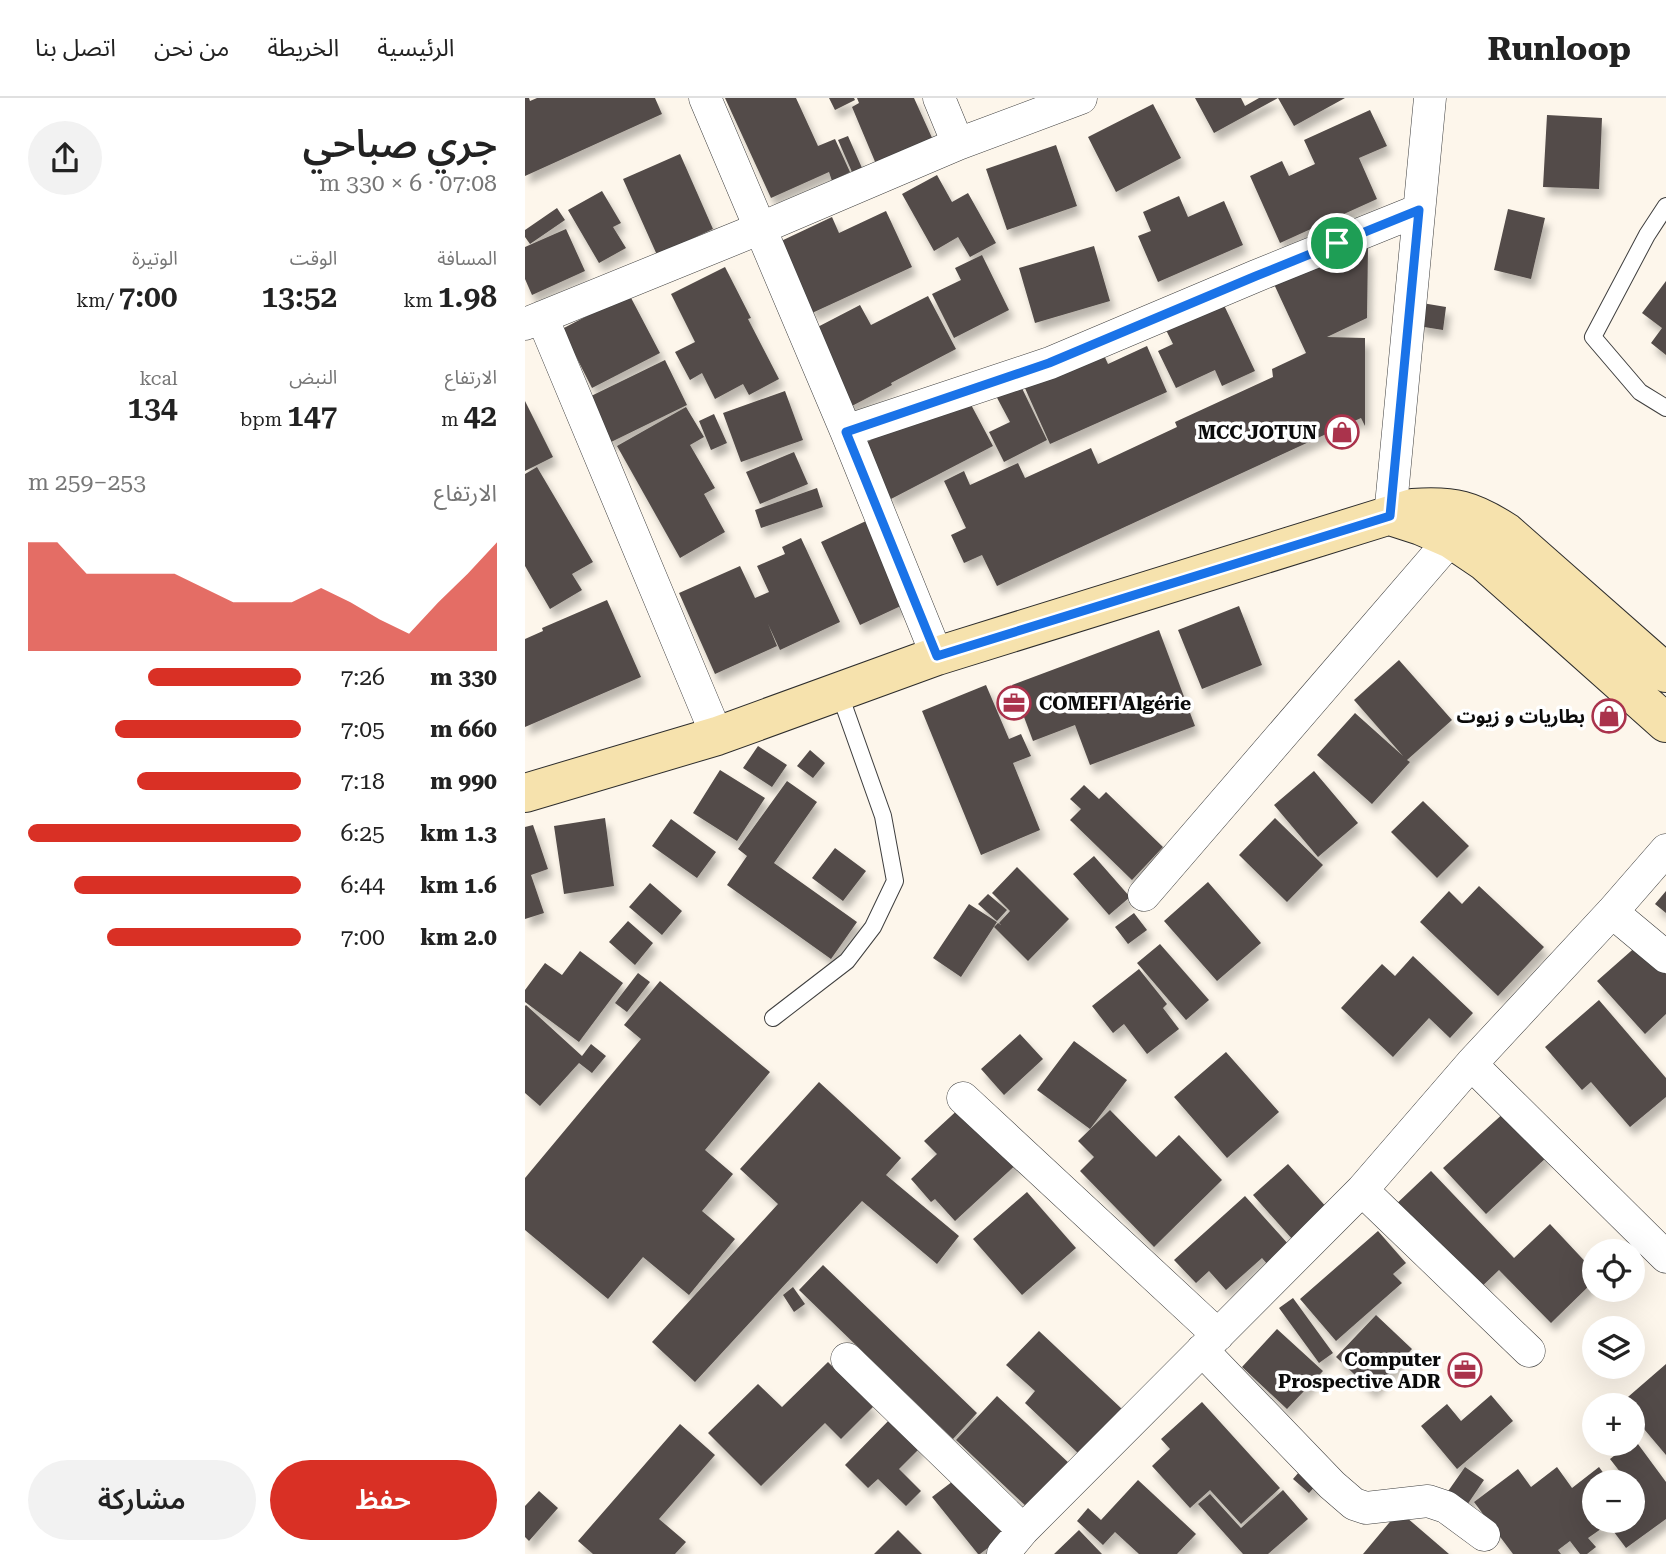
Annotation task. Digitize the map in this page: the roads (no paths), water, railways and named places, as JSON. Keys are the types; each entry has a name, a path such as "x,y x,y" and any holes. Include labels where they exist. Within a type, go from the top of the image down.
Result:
{"main road":[{"path":"525,793 717,736 937,656 1413,508 1438,506 1462,509 1506,532 1666,673"},
{"path":"1390,516 1451,539 1485,562 1666,723"}],"street":[{"path":"705,98 937,656"},
{"path":"939,98 958,144"},
{"path":"717,736 533,320 761,228 958,144 1081,98"},
{"path":"1390,516 1430,98"},
{"path":"846,432 1049,363 1419,210"},
{"path":"1144,895 1451,539"},
{"path":"1003,1554 1362,1190 1471,1064 1666,850"},
{"path":"1612,912 1666,957"},
{"path":"1471,1064 1666,1257"},
{"path":"963,1098 1210,1342 1332,1485 1354,1504 1366,1508 1428,1501 1446,1507 1484,1535"},
{"path":"1362,1190 1529,1351"},
{"path":"847,1359 1023,1531"}],"lane":[{"path":"1666,206 1647,235 1593,337 1640,392 1666,408"},
{"path":"773,1018 847,961 873,926 895,881 883,816 839,692"}],"place":[{"name":"MCC JOTUN","path":"1342,432"},
{"name":"COMEFI Algérie","path":"1014,703"},
{"name":"بطاريات و زيوت","path":"1609,716"},
{"name":"Computer Prospective ADR","path":"1465,1370"}]}
